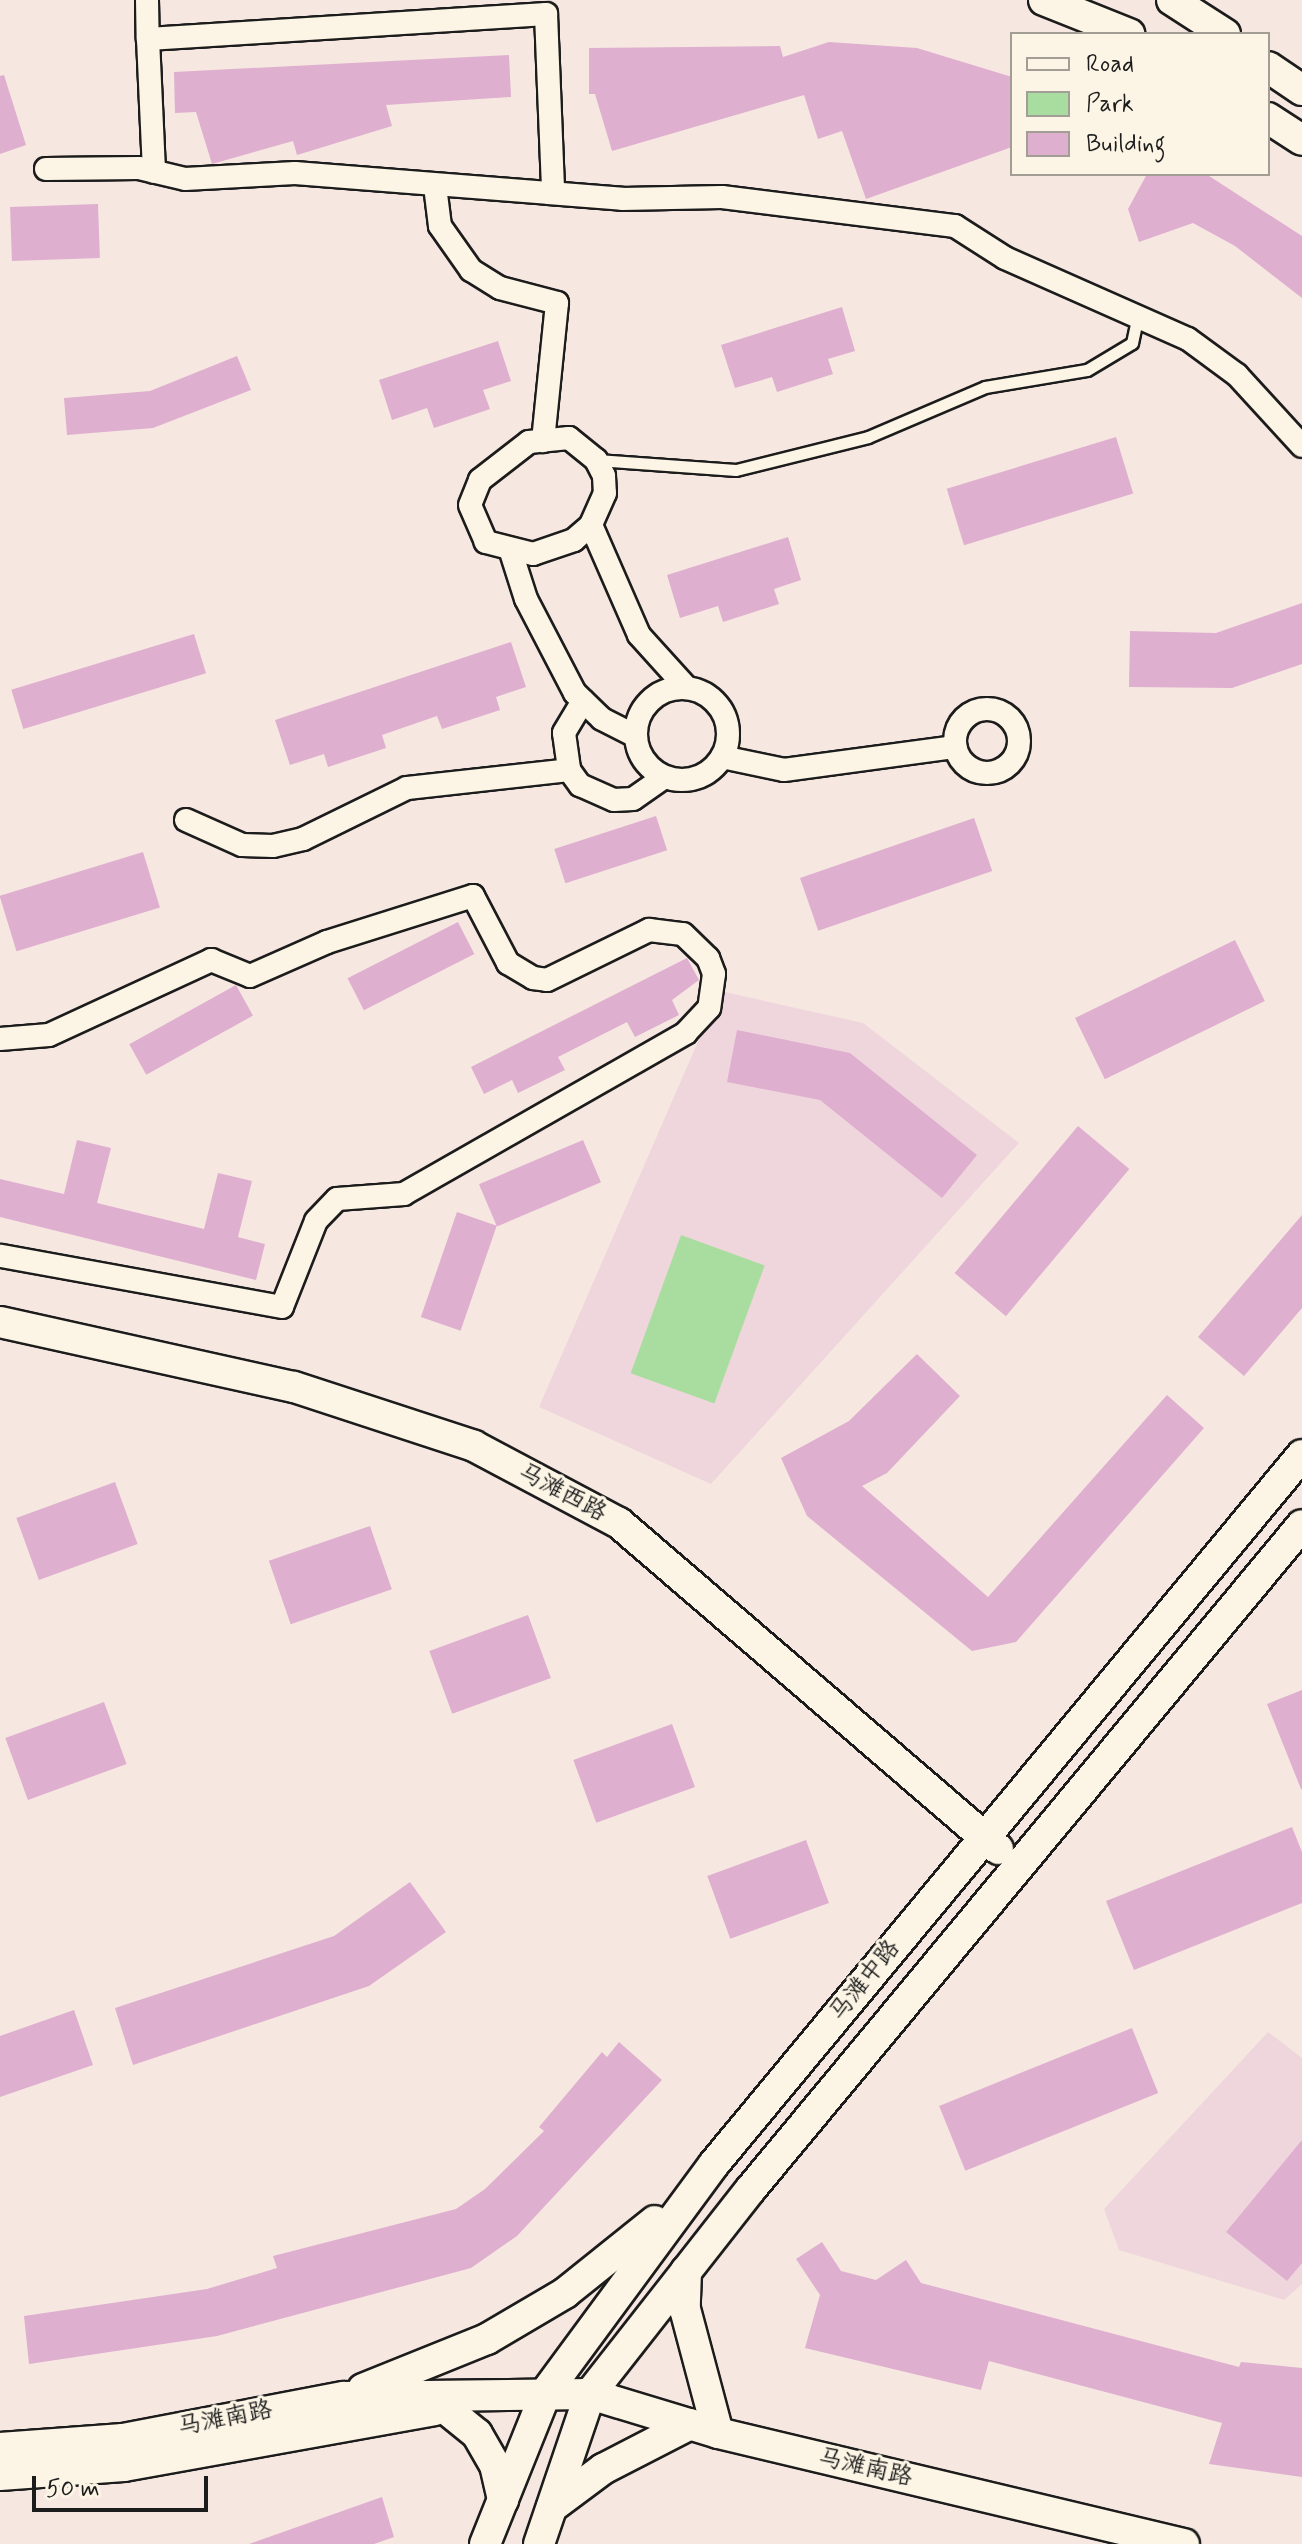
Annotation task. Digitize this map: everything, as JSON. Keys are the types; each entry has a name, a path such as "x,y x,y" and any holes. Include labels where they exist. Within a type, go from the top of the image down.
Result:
{"main road":[{"path":"1045,0 1124,32"},
{"path":"1172,0 1206,17"},
{"path":"1270,68 1302,90"},
{"path":"1270,119 1302,140"},
{"name":"马滩西路","path":"0,1322 294,1387 474,1446 619,1523 983,1838 1018,1863"},
{"name":"马滩中路","path":"485,2544 546,2392 714,2164 1302,1455"},
{"name":"马滩中路","path":"539,2544 590,2394 686,2271 1018,1863 1302,1525"},
{"path":"344,2397 487,2339 565,2293 626,2248 714,2164"},
{"path":"552,2507 603,2469 704,2428 685,2309 686,2271"},
{"name":"马滩南路","path":"0,2475 124,2466 546,2392"},
{"name":"马滩南路","path":"0,2448 123,2439 344,2397 546,2392 590,2394 704,2428 1184,2544"},
{"path":"445,2408 477,2434 495,2465 503,2500"}],"street":[{"path":"147,0 154,172"},
{"path":"148,39 546,14 553,189"},
{"path":"46,169 154,172 185,179 295,173 435,186 553,189 622,199 722,197 955,226 1005,258 1139,313 1237,375 1302,446"},
{"path":"435,186 440,226 471,270 500,288 557,303 543,441"},
{"path":"569,438 596,460 605,493 591,525 554,550 511,552 477,532 473,492 493,464 543,441 569,438"},
{"path":"591,525 639,635 686,687 710,697 726,719 722,757"},
{"path":"511,552 555,661 583,701 635,736 643,761 664,777 690,780 722,757 784,770 955,747"},
{"path":"635,736 649,700 686,687"},
{"path":"583,701 564,733 569,770 580,785 614,800 650,791 664,777"},
{"path":"186,820 242,845 273,846 303,839 407,788 569,770"},
{"path":"0,1039 49,1035 211,960 250,976 327,942 473,896 508,963 533,978 547,980 649,930 683,934 708,958 714,974 709,1008 686,1033 404,1194 337,1199 316,1221 282,1307 0,1256"}],"lane":[{"path":"596,460 736,470 868,437 985,387 1087,370 1132,343 1139,313"}],"shaded area":[{"path":"720,991 863,1023 1019,1143 711,1484 539,1407"},
{"path":"1268,2032 1302,2058 1302,2284 1284,2300 1119,2250 1104,2209"}],"green space":[{"path":"681,1235 765,1265 714,1404 631,1373"}],"building":[{"path":"829,42 917,48 1010,76 1010,148 866,199 842,131 818,139 804,95 612,151 595,94 589,94 589,48 780,46 783,57"},
{"path":"509,55 511,97 386,105 392,126 297,155 293,141 212,164 196,112 175,113 174,72"},
{"path":"4,75 26,145 0,154 0,76"},
{"path":"1146,176 1209,176 1302,236 1302,298 1235,246 1193,223 1139,242 1128,209"},
{"path":"98,204 100,258 12,261 10,207"},
{"path":"842,307 855,351 828,359 833,374 777,392 772,377 735,388 721,345"},
{"path":"498,341 511,381 483,390 490,409 434,428 427,408 392,420 379,380"},
{"path":"237,356 251,390 153,428 67,435 64,398 150,391"},
{"path":"1116,437 1133,493 964,545 947,489"},
{"path":"788,537 801,580 774,589 779,604 723,622 718,606 680,618 667,575"},
{"path":"1302,603 1302,664 1232,688 1129,687 1130,631 1216,633"},
{"path":"194,634 206,673 23,729 11,690"},
{"path":"511,642 526,687 496,697 500,710 442,729 437,716 382,735 386,748 328,767 324,754 290,765 275,720"},
{"path":"656,816 667,850 565,883 554,849"},
{"path":"974,818 992,871 818,931 800,878"},
{"path":"143,852 160,907 17,951 0,896"},
{"path":"458,922 474,954 364,1010 348,978"},
{"path":"1235,940 1265,1001 1105,1079 1075,1018"},
{"path":"687,958 699,980 672,1000 679,1015 635,1037 627,1022 558,1057 565,1070 518,1093 512,1080 484,1094 471,1067"},
{"path":"236,985 253,1016 146,1075 129,1044"},
{"path":"737,1030 850,1053 977,1155 942,1198 820,1100 727,1082"},
{"path":"1078,1126 1129,1169 1006,1316 955,1273"},
{"path":"77,1140 111,1148 97,1203 204,1229 218,1173 252,1181 238,1237 265,1244 256,1280 0,1217 0,1179 64,1194"},
{"path":"583,1140 601,1182 497,1226 479,1184"},
{"path":"457,1212 497,1226 461,1331 421,1317"},
{"path":"1302,1215 1302,1308 1244,1376 1198,1337"},
{"path":"917,1354 960,1396 887,1473 862,1486 988,1597 1167,1395 1204,1428 1016,1642 972,1651 807,1516 781,1458 849,1421"},
{"path":"115,1482 138,1544 39,1580 16,1518"},
{"path":"370,1526 392,1589 291,1624 269,1561"},
{"path":"528,1615 551,1678 452,1714 429,1651"},
{"path":"1302,1690 1302,1789 1301,1789 1267,1704"},
{"path":"104,1702 127,1764 28,1800 5,1738"},
{"path":"672,1724 695,1787 596,1823 573,1760"},
{"path":"1292,1827 1302,1852 1302,1903 1134,1970 1106,1901"},
{"path":"806,1840 829,1903 730,1939 707,1876"},
{"path":"410,1882 446,1932 369,1986 133,2065 115,2008 334,1936"},
{"path":"74,2010 93,2065 0,2097 0,2036"},
{"path":"1132,2028 1158,2093 965,2171 939,2106"},
{"path":"619,2042 662,2080 517,2236 471,2268 217,2336 29,2364 24,2316 207,2289 277,2268 273,2256 456,2209 485,2189 544,2131 539,2127 602,2052 607,2057"},
{"path":"1302,2140 1302,2263 1287,2281 1226,2232"},
{"path":"822,2242 841,2271 876,2280 906,2260 921,2283 1239,2367 1241,2362 1302,2368 1302,2477 1209,2464 1222,2423 989,2361 981,2390 805,2348 820,2295 796,2259"},
{"path":"382,2497 394,2537 374,2544 249,2544"}]}
